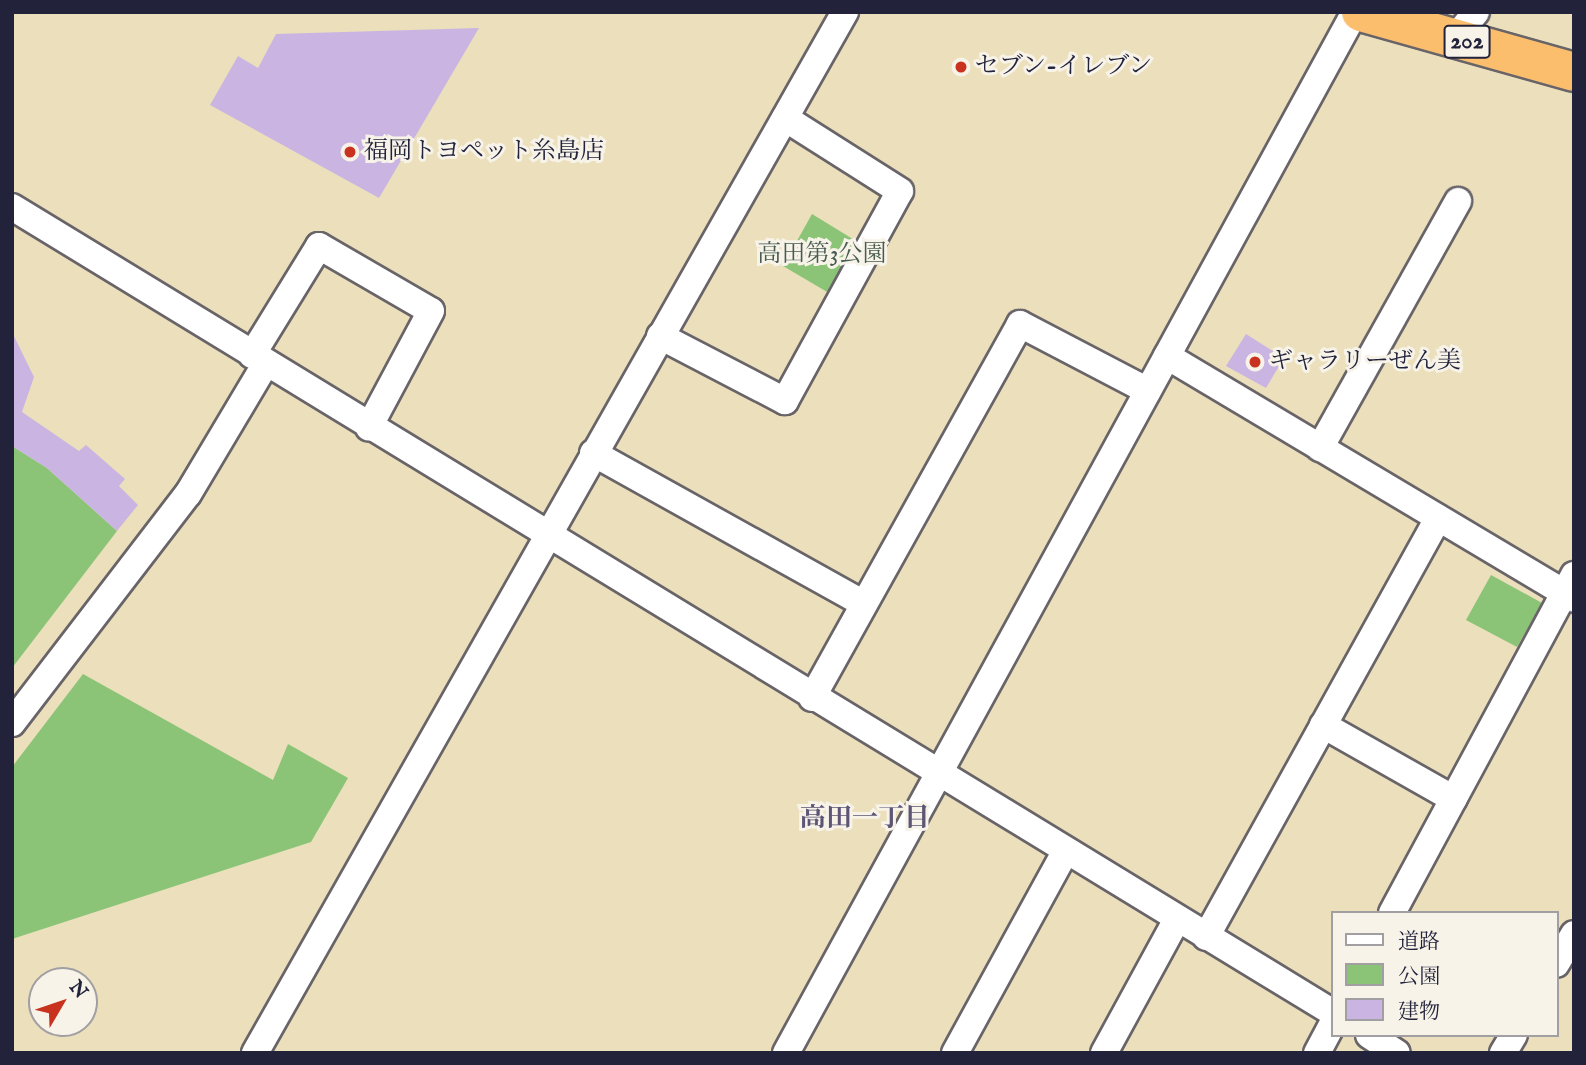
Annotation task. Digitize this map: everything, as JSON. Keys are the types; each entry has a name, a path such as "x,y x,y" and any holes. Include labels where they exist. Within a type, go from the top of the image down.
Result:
{"highway":[{"name":"202","path":"1361,12 1465,25 1574,72"}],"street":[{"path":"255,1053 845,12"},
{"path":"786,1053 1355,12"},
{"path":"660,336 785,401 900,191 785,118"},
{"path":"1320,448 1458,201"},
{"path":"12,207 938,776 1330,1011"},
{"path":"12,723 188,494 319,246 431,310 369,427"},
{"path":"812,698 1020,324 1148,391"},
{"path":"1167,356 1438,518 1571,589 1393,911"},
{"path":"593,453 864,604"},
{"path":"1206,937 1438,518"},
{"path":"1323,725 1454,799"},
{"path":"956,1053 1065,852"},
{"path":"1104,1053 1177,919"},
{"path":"1558,961 1574,934"},
{"path":"1317,1053 1330,1029"},
{"path":"1372,1037 1397,1053"},
{"path":"1503,1053 1513,1037"}],"green space":[{"name":"高田第3公園","path":"812,214 861,244 834,296 783,266"},
{"path":"12,446 47,468 117,531 12,668"},
{"path":"1491,575 1542,603 1517,647 1466,620"},
{"path":"83,674 273,780 288,744 348,778 311,842 12,939 12,767"}],"building":[{"name":"福岡トヨペット糸島店","path":"479,28 379,198 210,105 238,56 258,68 276,34"},
{"path":"12,332 34,377 22,412 79,451 86,445 125,479 119,486 138,505 117,531 47,468 12,446"},
{"name":"ギャラリーぜん美","path":"1246,334 1284,358 1266,388 1226,366"}],"place":[{"name":"セブン-イレブン","path":"961,67"},
{"name":"福岡トヨペット糸島店","path":"350,152"},
{"name":"ギャラリーぜん美","path":"1255,362"}],"district":[{"name":"高田一丁目","path":"865,819"}]}
